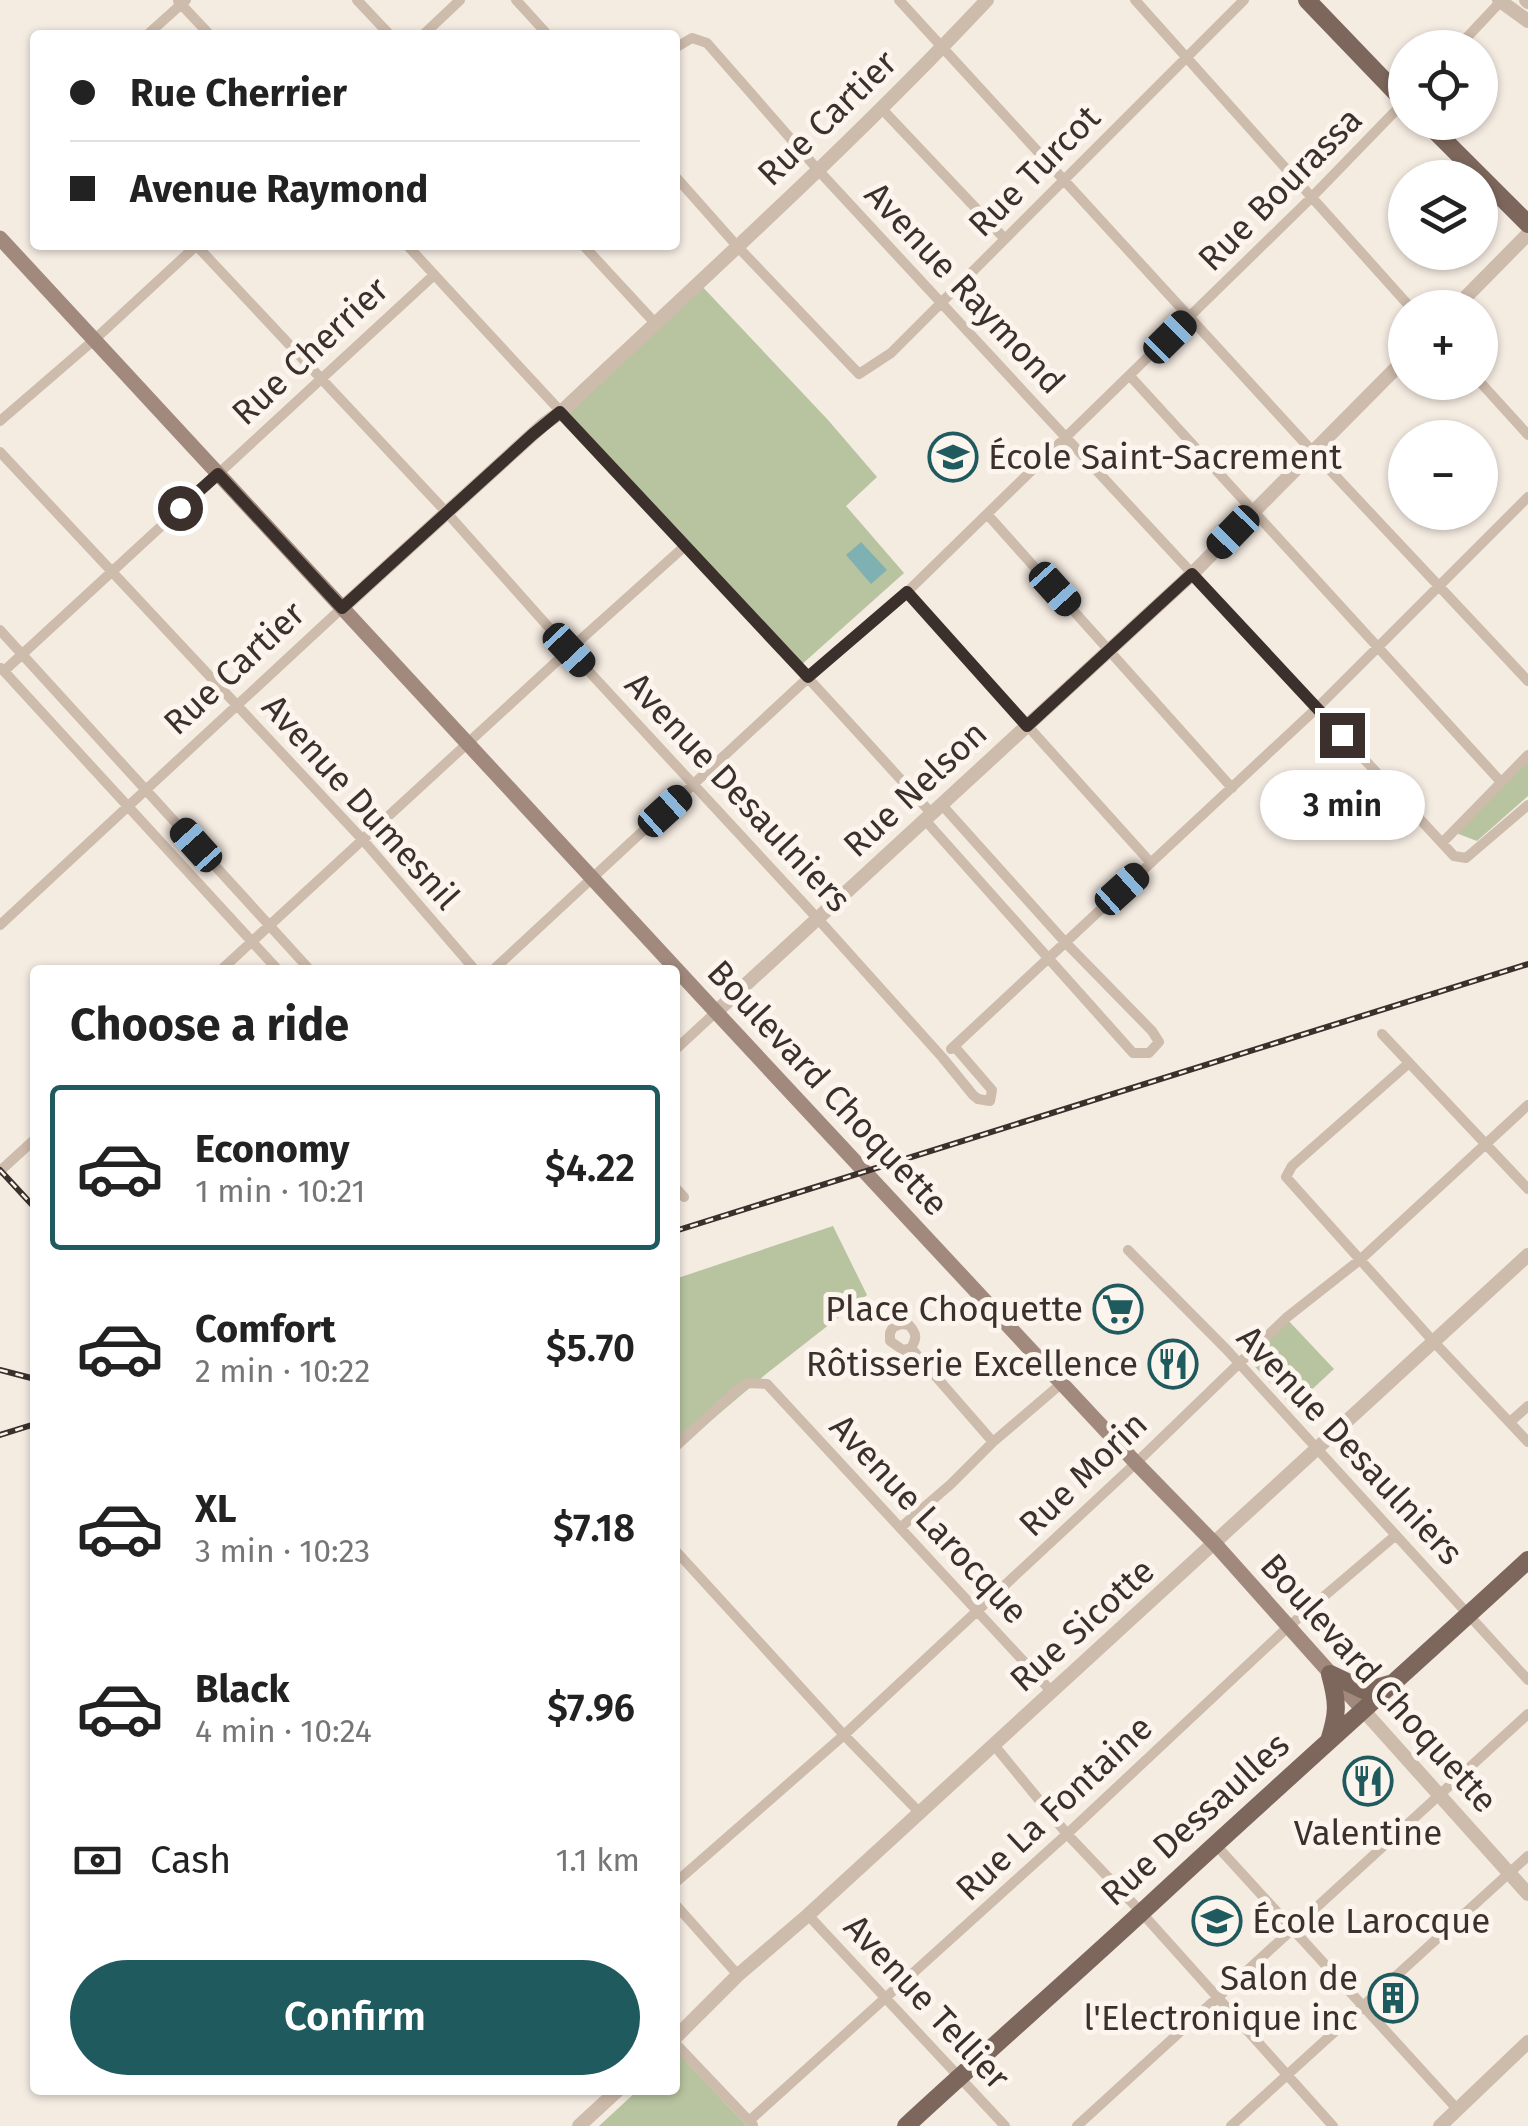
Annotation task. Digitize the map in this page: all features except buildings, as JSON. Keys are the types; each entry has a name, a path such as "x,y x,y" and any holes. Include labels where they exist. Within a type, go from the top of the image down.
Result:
{"main road":[{"path":"1307,0 1388,84"},
{"path":"1444,140 1528,224"},
{"name":"Boulevard Choquette","path":"0,238 673,965"},
{"name":"Boulevard Choquette","path":"680,973 1215,1544 1364,1711"},
{"name":"Rue Dessaulles","path":"906,2126 1528,1560"},
{"path":"1330,1674 1366,1691 1396,1681"},
{"path":"1328,1742 1337,1715 1330,1674"}],"street":[{"path":"356,0 385,30"},
{"path":"428,30 460,0"},
{"path":"516,0 543,30"},
{"path":"899,0 1528,681"},
{"name":"Rue Cartier","path":"0,926 655,323 818,170 987,0"},
{"path":"1135,0 1395,290"},
{"name":"Rue Turcot","path":"737,246 859,374 890,353 1244,0"},
{"path":"1473,30 1501,0 1528,21"},
{"path":"152,30 181,2 206,30"},
{"name":"Avenue Raymond","path":"680,45 692,38 706,44 1442,843"},
{"path":"881,108 1005,239"},
{"name":"Rue Bourassa","path":"498,965 808,677 907,592 1388,119"},
{"path":"680,182 737,246"},
{"path":"1474,290 1528,234"},
{"path":"0,421 192,250"},
{"name":"Avenue Desaulniers","path":"202,250 818,918 973,1095 978,1100 990,1101 992,1090 954,1046"},
{"path":"412,250 933,813 1152,1031 1159,1042 1149,1054 1133,1053 1048,959 933,813"},
{"path":"588,250 655,323"},
{"name":"Rue Cherrier","path":"2,669 23,654 434,275"},
{"name":"Rue Nelson","path":"680,1045 1192,574 1388,375"},
{"path":"1130,376 1501,782"},
{"path":"1496,400 1528,435"},
{"name":"Avenue Dumesnil","path":"0,452 363,840 472,965"},
{"path":"942,1057 1317,708 1528,496"},
{"path":"988,514 1232,788"},
{"path":"227,965 685,546"},
{"path":"907,592 1151,862"},
{"path":"0,630 305,965"},
{"path":"2,669 273,965"},
{"path":"1528,755 1442,843 1454,856 1466,858 1528,805"},
{"path":"1382,1034 1528,1189"},
{"path":"1409,1063 1292,1166 1286,1177 1528,1442"},
{"name":"Rue Morin","path":"680,1879 977,1612 1286,1318 1361,1258 1528,1105"},
{"path":"0,1171 30,1144"},
{"path":"680,1193 684,1197"},
{"name":"Avenue Desaulniers","path":"1128,1250 1238,1362 1528,1680"},
{"name":"Rue Sicotte","path":"680,2035 738,1975 808,1916 1528,1255"},
{"path":"911,1348 992,1442"},
{"name":"Avenue Larocque","path":"680,1442 748,1383 767,1384 1052,1692"},
{"path":"900,1528 1062,1383"},
{"path":"1510,1422 1528,1406"},
{"name":"Rue La Fontaine","path":"752,2124 1288,1628 1396,1535"},
{"path":"680,1555 920,1813"},
{"name":"Boulevard Choquette","path":"1364,1711 1528,1894"},
{"path":"1077,2126 1528,1714"},
{"path":"994,1745 1067,1834 1333,2126"},
{"path":"1214,1843 1457,2109"},
{"path":"1231,2126 1528,1856"},
{"path":"680,1910 738,1975"},
{"name":"Avenue Tellier","path":"808,1916 1005,2126"},
{"path":"1440,2126 1528,2042"},
{"path":"680,2045 752,2124"},
{"path":"580,2126 613,2095"}],"green space":[{"path":"698,282 877,477 846,506 904,573 800,666 561,412"},
{"path":"1528,760 1528,796 1477,841 1456,833"},
{"path":"833,1226 867,1295 680,1447 680,1277"},
{"path":"1286,1318 1334,1369 1293,1407 1245,1356"},
{"path":"680,2055 747,2126 599,2126 633,2095 680,2095"}],"water":[{"path":"861,542 887,570 871,584 846,555"}],"railway":[{"path":"680,1229 1528,964"},
{"path":"0,1170 30,1203"},
{"path":"0,1370 30,1378"},
{"path":"0,1435 30,1426"}],"place":[{"name":"École Saint-Sacrement","path":"953,457"},
{"name":"Place Choquette","path":"1118,1309"},
{"name":"Rôtisserie Excellence","path":"1173,1364"},
{"name":"Valentine","path":"1368,1781"},
{"name":"École Larocque","path":"1217,1921"},
{"name":"Salon de l'Electronique inc","path":"1393,1998"}],"route":[{"path":"180,508 218,474 342,608 560,412 808,677 907,592 1027,726 1192,574 1342,735"}]}
